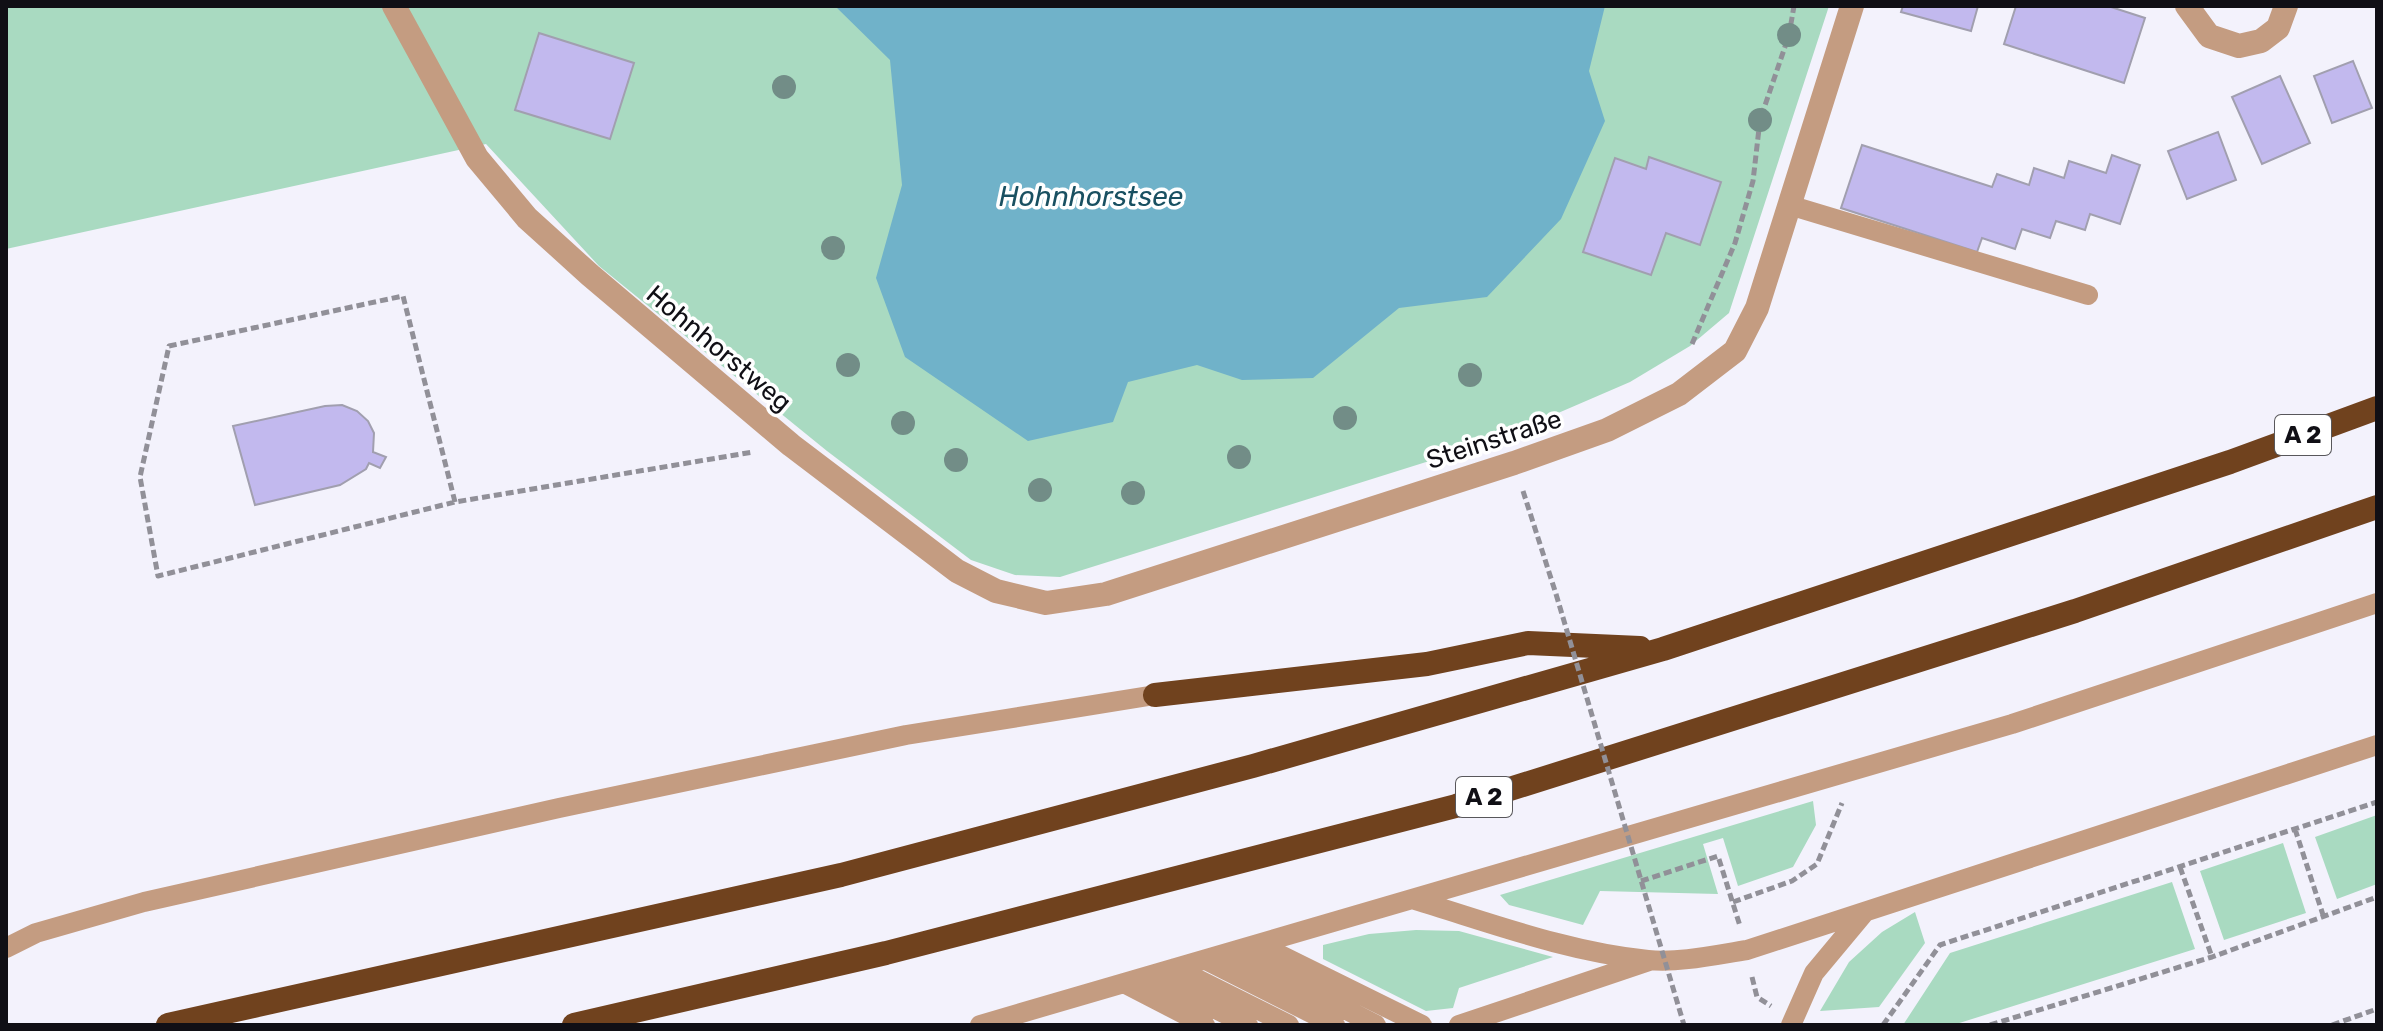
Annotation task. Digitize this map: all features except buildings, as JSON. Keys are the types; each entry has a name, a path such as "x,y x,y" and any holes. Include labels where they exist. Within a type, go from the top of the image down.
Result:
{"highway":[{"name":"A 2","path":"168,1025 841,875 1253,766 1663,649 2215,467 2377,408"},
{"name":"A 2","path":"574,1025 886,953 1456,806 2075,611 2377,507"},
{"path":"1155,695 1427,664 1528,643 1663,649"}],"street":[{"name":"Hohnhorstweg","path":"394,6 477,158 527,218 791,445 957,571 996,591 1046,603 1106,594"},
{"name":"Steinstraße","path":"1106,594 1514,463 1607,430 1672,398 1735,351 1757,308 1852,6"},
{"path":"2187,6 2209,36 2239,46 2261,41 2278,28 2286,6"}],"lane":[{"path":"1789,205 2088,295"},
{"path":"980,1025 2012,724 2377,603"},
{"path":"6,948 36,933 144,902 559,808 906,735 1155,695"},
{"path":"1415,900 1570,947 1651,960 1698,958 1747,950 2377,745"},
{"path":"1785,1018 1814,973 1864,913"},
{"path":"1260,945 1422,1025"},
{"path":"1233,952 1376,1025"},
{"path":"1206,960 1335,1025"},
{"path":"1459,1025 1651,960"},
{"path":"1175,968 1289,1025"},
{"path":"1149,976 1248,1025"},
{"path":"1124,983 1205,1025"}],"path":[{"path":"1689,353 1735,243 1753,181 1760,120 1789,35 1794,6"},
{"path":"455,502 403,296 169,346 140,477 158,576 455,502 791,445"},
{"path":"1514,463 1684,1025"},
{"path":"1733,902 1792,881 1817,864 1846,795 1843,774"},
{"path":"1883,1025 1940,945 2377,802"},
{"path":"2295,829 2324,918"},
{"path":"1641,881 1718,856 1741,929"},
{"path":"2180,867 2212,957"},
{"path":"1990,1025 2212,957 2377,897"},
{"path":"1750,971 1757,997 1785,1018"},
{"path":"2332,1025 2377,1009"}],"green space":[{"path":"6,6 1829,6 1729,313 1690,346 1630,382 1493,441 1060,577 1015,575 971,560 827,451 599,266 486,144 6,249"},
{"path":"1813,801 1816,825 1793,867 1738,886 1723,838 1703,844 1718,894 1600,891 1583,925 1509,905 1500,895"},
{"path":"2377,815 2377,884 2337,899 2315,837"},
{"path":"2283,843 2306,913 2224,940 2200,871"},
{"path":"2172,882 2195,949 1953,1025 1903,1025 1950,953"},
{"path":"1915,912 1925,943 1879,1007 1820,1011 1849,962 1882,932"},
{"path":"1416,930 1459,931 1553,957 1459,988 1453,1008 1426,1011 1323,959 1323,945 1369,934"}],"water":[{"name":"Hohnhorstsee","path":"835,6 1605,6 1589,71 1605,121 1561,219 1487,297 1399,308 1313,378 1242,380 1197,365 1128,382 1113,422 1028,441 905,357 876,278 902,185 890,60"}]}
